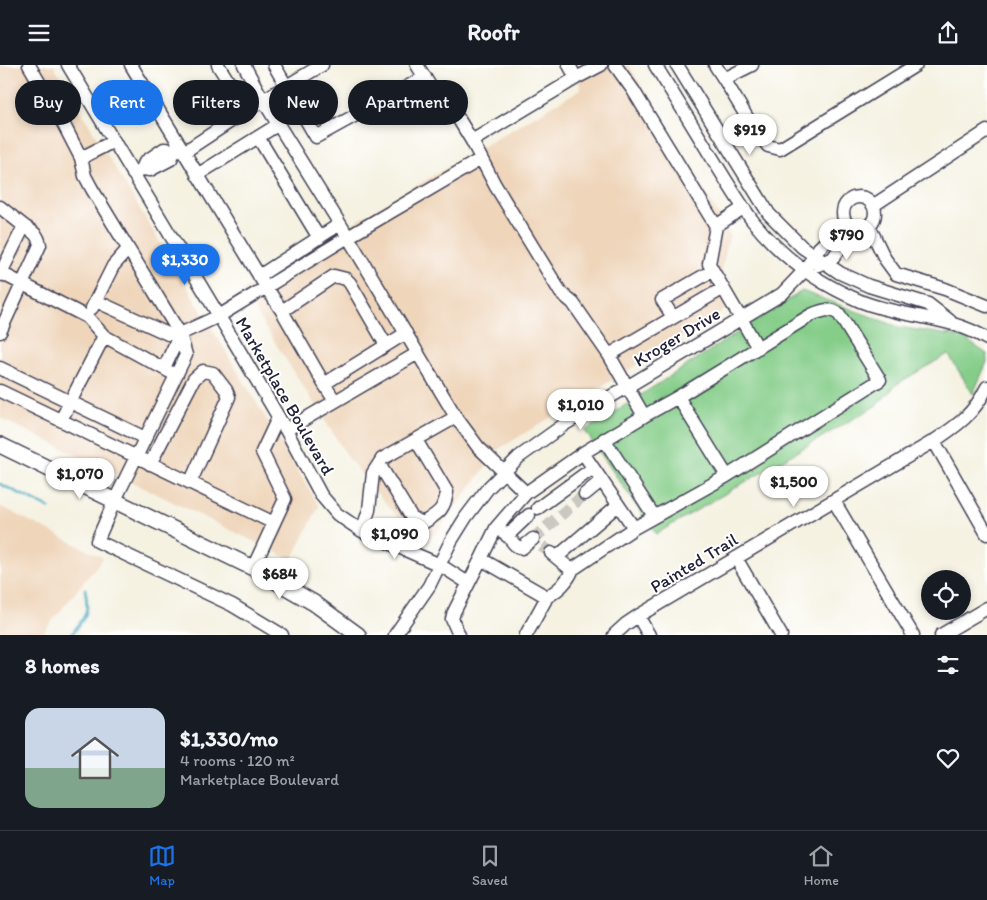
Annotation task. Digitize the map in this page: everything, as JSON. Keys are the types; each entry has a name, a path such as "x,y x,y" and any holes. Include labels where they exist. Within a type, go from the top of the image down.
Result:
{"main road":[{"path":"0,445 253,568 314,603 358,635"}],"street":[{"path":"29,65 64,125 81,159 85,176 180,334 186,355 97,541 232,605 282,635"},
{"name":"Marketplace Boulevard","path":"68,65 114,141 138,171 321,495 337,515 362,531 440,565 468,583"},
{"path":"131,65 180,150 198,175 262,282 282,311 335,401"},
{"path":"218,65 227,80"},
{"path":"244,65 269,109"},
{"path":"274,65 282,80"},
{"path":"297,80 322,65"},
{"path":"417,65 438,99 458,118 494,185 561,293 572,303 609,355 644,416"},
{"path":"569,65 576,78"},
{"path":"472,141 601,65"},
{"path":"615,65 633,90 716,226 709,264 722,289 758,347"},
{"path":"655,65 743,207 772,243 804,271 827,285 862,301 910,315 952,323 974,331 987,339"},
{"path":"677,65 768,213 802,247 840,273 868,286 928,304 952,323"},
{"path":"715,65 748,119 768,145 780,149 916,65"},
{"path":"724,79 752,65"},
{"path":"338,125 425,77"},
{"path":"259,103 269,97"},
{"path":"138,171 150,170 171,159 180,150 223,125"},
{"path":"198,175 277,125"},
{"path":"280,125 456,417 478,447 526,493"},
{"path":"309,125 316,137 338,125"},
{"path":"874,205 987,131"},
{"path":"258,137 319,238"},
{"path":"81,159 114,141"},
{"path":"262,282 348,237 481,159"},
{"path":"861,196 874,205 876,215 874,221 868,226 860,229 850,225 843,217 844,207 851,199 861,196"},
{"path":"0,207 36,234 40,245 0,332"},
{"path":"716,226 743,207"},
{"path":"96,301 168,334 180,334 219,316 319,238 340,224"},
{"name":"Kroger Drive","path":"395,635 420,602 466,517 488,488 519,457 547,436 782,294 804,271 820,259 819,249 850,225"},
{"path":"24,226 0,274 88,317 104,336 164,368 188,390"},
{"path":"868,226 888,264 896,274 945,289 987,306"},
{"path":"88,317 113,266 128,249"},
{"path":"673,317 662,300 712,271"},
{"path":"282,311 334,276 340,277 350,283 386,345"},
{"path":"609,355 722,289"},
{"path":"459,635 452,619 454,612 496,528 526,493 604,439 678,397 811,315 824,310 834,310 839,314 880,380 727,475 634,529 574,569 567,582 559,590 547,597 526,635"},
{"path":"324,384 406,333"},
{"path":"164,368 180,334"},
{"path":"61,420 104,336"},
{"path":"286,430 418,353"},
{"path":"0,368 145,438"},
{"path":"150,464 194,379 203,371 213,373 229,397 190,483"},
{"name":"Painted Trail","path":"614,635 626,624 934,441 967,418 987,387"},
{"path":"0,391 274,523"},
{"path":"678,397 727,475"},
{"path":"253,568 285,499 262,452 278,417"},
{"path":"362,531 369,510 373,473 382,459 456,417"},
{"path":"604,439 654,517"},
{"path":"379,464 412,517 423,523 440,512 447,492 416,440"},
{"path":"934,441 987,534"},
{"path":"583,453 634,529"},
{"path":"507,536 534,512 593,468"},
{"path":"585,494 601,481"},
{"path":"834,501 913,635"},
{"path":"496,528 517,547 542,548 618,505"},
{"path":"542,548 568,567 574,569"},
{"path":"736,558 782,635"},
{"path":"480,559 547,597"},
{"path":"941,635 987,608"},
{"path":"638,617 648,635"}],"shaded area":[{"path":"0,65 53,65 62,80 15,80 15,125 81,125 81,111 319,506 292,560 0,418"},
{"path":"573,65 629,65 730,234 721,271 738,299 715,317 499,449 435,535 414,533 388,506 350,460 242,291 581,89"},
{"path":"0,506 103,558 41,635 0,635"}],"green space":[{"path":"802,291 899,327 962,337 987,354 987,362 973,394 948,354 897,384 877,405 656,534 585,431"}],"waterway":[{"path":"0,484 49,508"},
{"path":"71,635 86,614 85,589"}],"tunnel":[{"path":"533,539 585,494"},
{"path":"542,546 551,553"}]}
